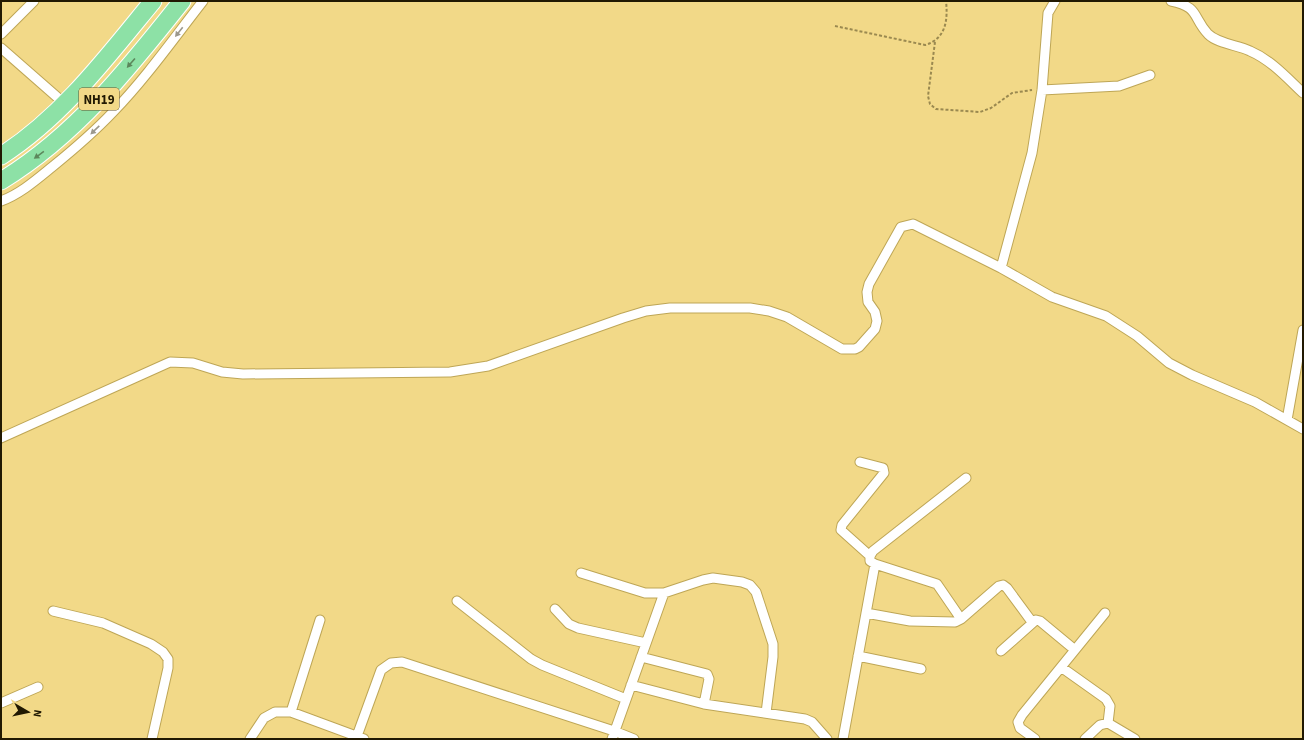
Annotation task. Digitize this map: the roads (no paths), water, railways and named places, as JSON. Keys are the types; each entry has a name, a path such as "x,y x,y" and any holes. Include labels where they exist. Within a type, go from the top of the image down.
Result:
{"highway":[{"name":"NH19","path":"1,156 34,131 65,104 153,1"},
{"name":"NH19","path":"1,181 45,151 77,123 127,68 182,1"}],"street":[{"path":"1,34 34,1"},
{"path":"1,201 21,191 72,151 112,113 132,91 204,1"},
{"path":"1001,268 1032,153 1042,90 1048,13 1055,1"},
{"path":"1171,1 1187,6 1194,11 1208,34 1216,39 1250,51 1268,62 1303,93"},
{"path":"1,48 65,104"},
{"path":"1042,90 1119,86 1150,75"},
{"path":"1,438 170,362 192,363 222,372 242,374 450,372 472,370 488,366 623,318 646,311 670,308 750,308 769,311 787,317 842,349 855,349 860,347 874,329 877,321 868,302 867,292 869,284 901,227 909,224 918,225 1052,296 1106,316 1137,336 1169,362 1192,375 1255,402 1303,429"},
{"path":"1287,420 1303,330"},
{"path":"860,462 883,468 884,473 842,525 841,530 870,556"},
{"path":"961,620 937,584 875,564 870,561 870,556 873,551 966,478"},
{"path":"843,739 875,564"},
{"path":"580,572 645,593 664,593 713,578 742,582 750,585 756,592 773,644 773,657 766,713"},
{"path":"866,613 910,621 948,623 961,620 999,586 1003,585 1007,588 1032,622"},
{"path":"613,735 664,593"},
{"path":"457,601 531,659 542,665 626,699"},
{"path":"555,609 569,624 578,628 646,642"},
{"path":"53,611 103,623 151,644 163,652 168,659 168,668 152,739"},
{"path":"1035,739 1020,728 1018,722 1022,715 1105,613"},
{"path":"290,712 320,620"},
{"path":"1001,651 1032,622 1040,621 1075,650"},
{"path":"858,656 921,669"},
{"path":"641,657 707,674 709,679 704,704"},
{"path":"250,739 264,718 275,712 290,712 361,737 381,670 391,663 402,662 613,735 634,739"},
{"path":"1061,667 1106,699 1110,706 1108,723"},
{"path":"631,684 704,704 766,713 812,722 827,739"},
{"path":"1,703 38,687"},
{"path":"1085,739 1100,724 1108,723 1135,739"}]}
